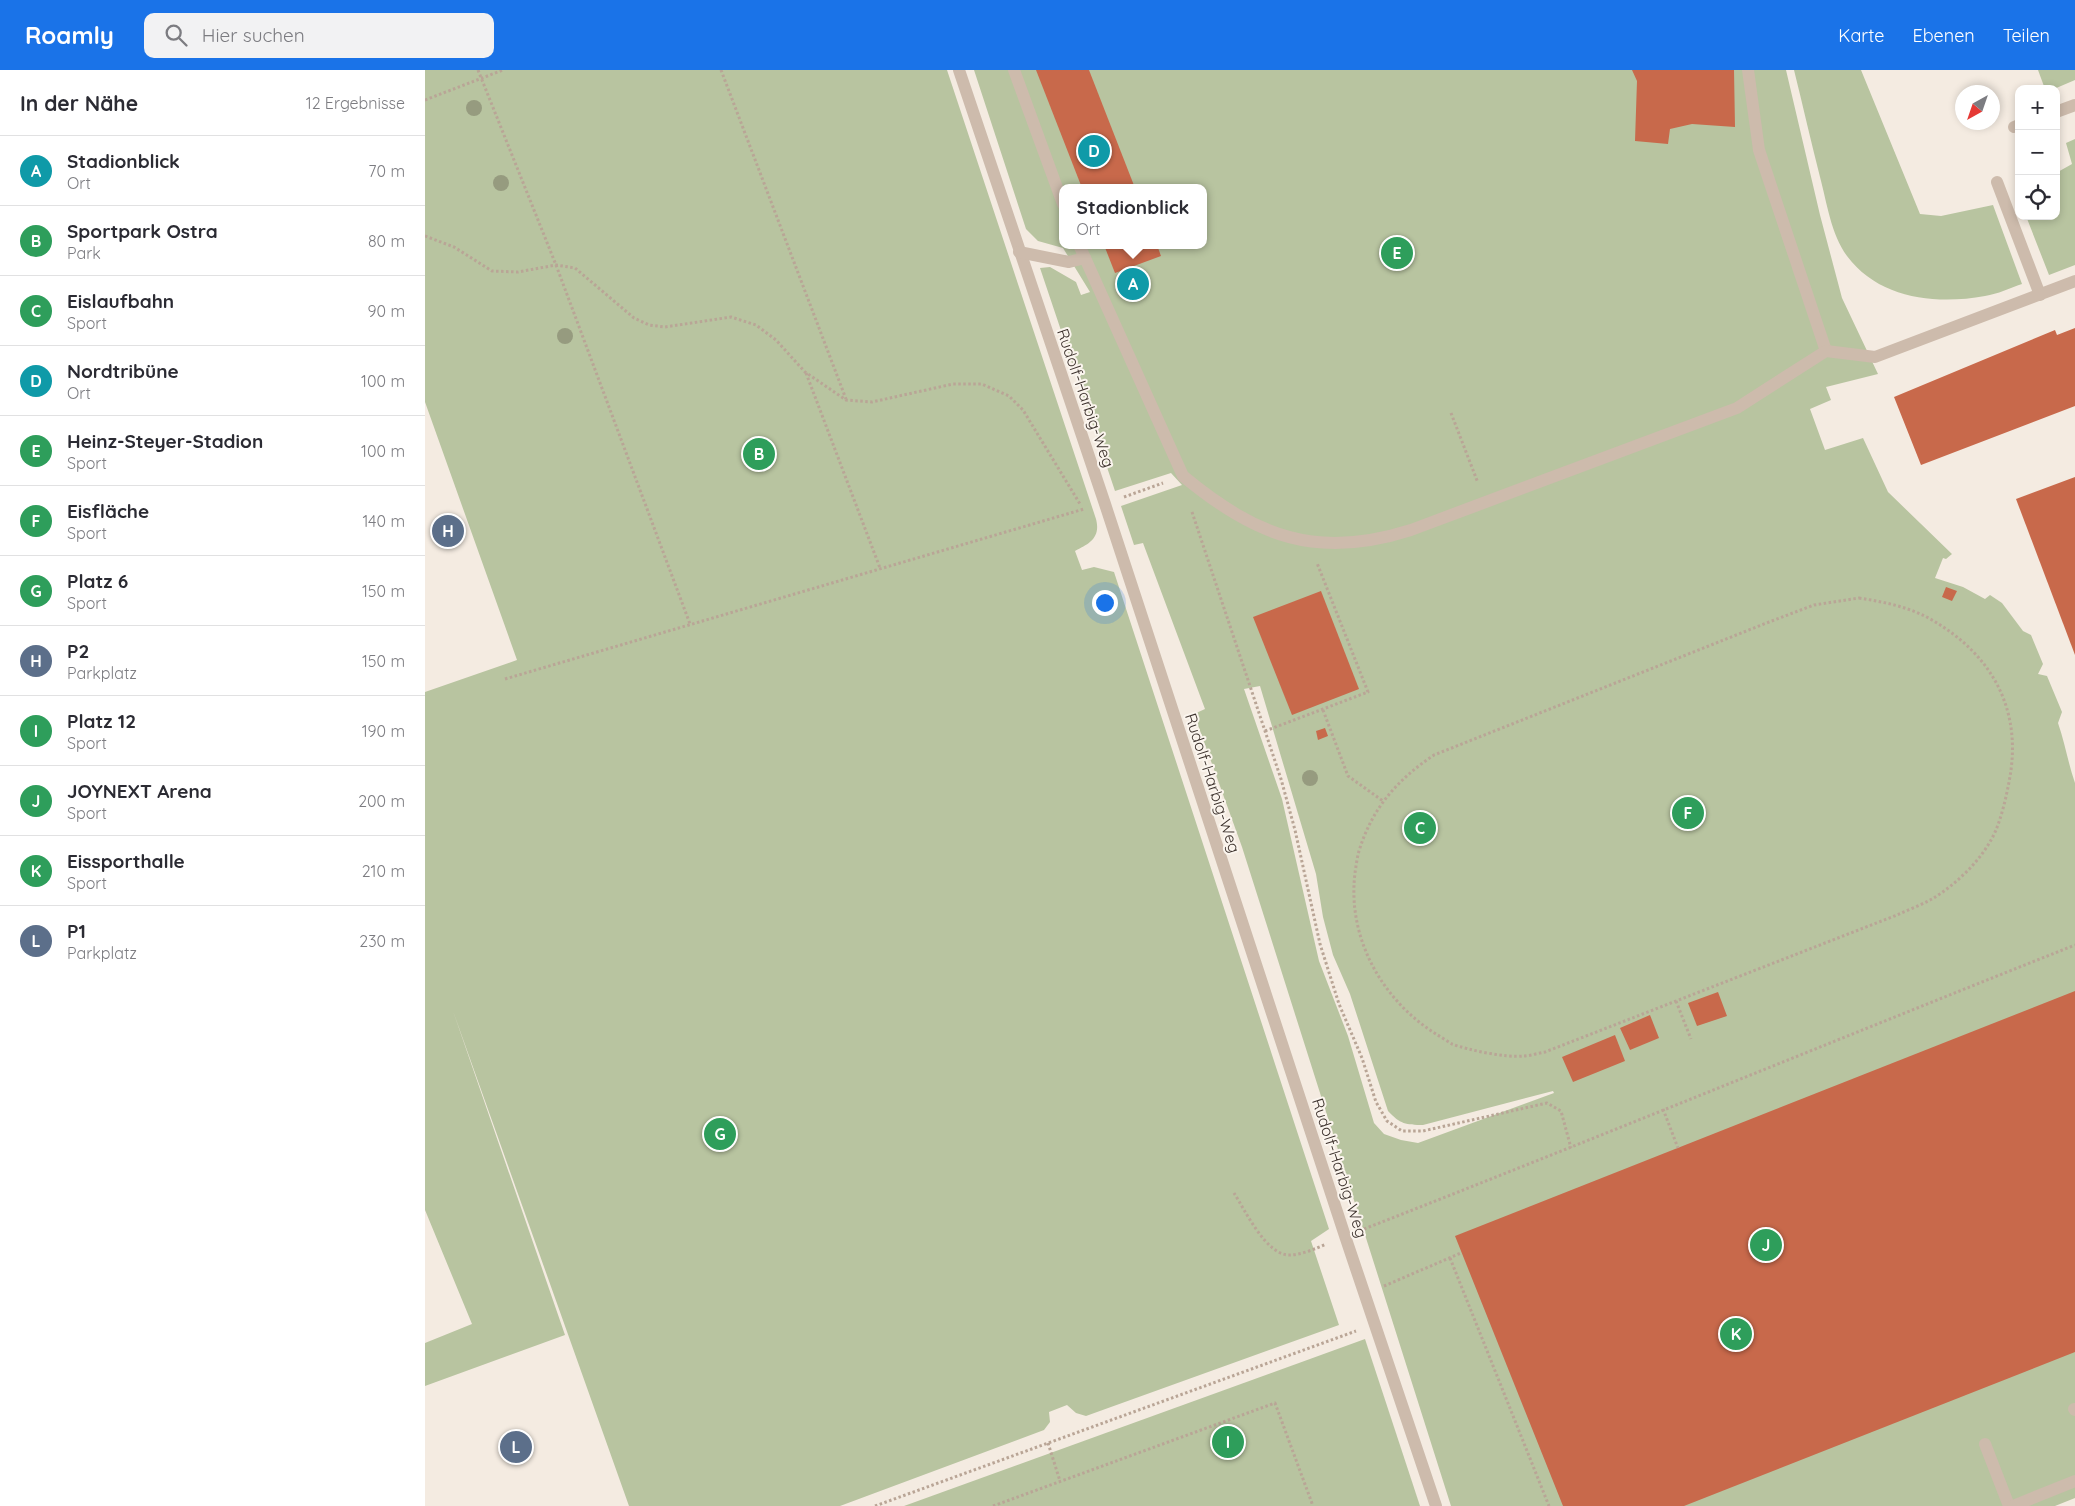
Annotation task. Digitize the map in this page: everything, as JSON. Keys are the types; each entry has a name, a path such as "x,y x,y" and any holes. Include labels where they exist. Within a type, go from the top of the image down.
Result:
{"lane":[{"name":"Rudolf-Harbig-Weg","path":"959,70 1111,522 1374,1324 1436,1506"},
{"path":"1014,70 1059,193"},
{"path":"1748,70 1759,150 1826,351"},
{"path":"2060,111 2075,105"},
{"path":"1997,182 2040,295"},
{"path":"1081,249 1178,478 1246,521 1280,535 1309,542 1381,540 1737,408 1826,351 1875,357 2075,281"},
{"path":"1019,252 1069,262 1085,258"},
{"path":"1985,1444 2009,1506"},
{"path":"2013,1506 2075,1481"}],"path":[{"path":"478,70 556,265 690,624"},
{"path":"425,100 503,70"},
{"path":"721,70 846,400"},
{"path":"425,236 454,247 492,271 518,272 556,265 575,268 634,318 649,325 665,327 731,317 756,325 776,340 805,372 846,400 873,402 953,384 982,384 1009,396 1023,410 1083,509"},
{"path":"805,372 880,568"},
{"path":"1451,413 1486,502"},
{"path":"1117,499 1178,478 1191,508 1265,731 1295,830 1320,944 1339,1004 1362,1058 1377,1102 1387,1121 1403,1131 1423,1131 1547,1103 1561,1111 1571,1148"},
{"path":"505,680 1076,511"},
{"path":"1265,731 1368,692 1309,542"},
{"path":"1859,598 1893,604 1931,619 1960,640 1981,659 1991,673 2008,708 2013,735 2013,764 2005,800 1995,831 1978,858 1957,880 1931,899 1897,915 1676,1001 1545,1052 1523,1056 1493,1054 1453,1044 1419,1023 1400,1006 1382,984 1364,949 1356,917 1354,887 1358,852 1369,826 1387,794 1413,769 1434,754 1814,605 1859,598"},
{"path":"1323,710 1348,776 1383,801"},
{"path":"1234,1193 1255,1227 1272,1249 1288,1255 1315,1249 2075,945"},
{"path":"1676,1001 1691,1039"},
{"path":"1663,1109 1678,1148"},
{"path":"1365,1294 1461,1254"},
{"path":"1450,1258 1549,1506"},
{"path":"875,1506 1374,1324"},
{"path":"993,1506 1275,1403 1313,1506"},
{"path":"1048,1443 1060,1482"}],"green space":[{"path":"425,70 947,70 1096,519 1097,531 1093,540 1075,551 1082,570 1094,567 1114,572 1329,1229 1311,1241 1339,1325 1086,1416 1076,1413 1067,1405 1049,1412 1050,1422 1044,1430 840,1506 629,1506 453,1011 565,1335 425,1386 425,1343 472,1324 425,1210 425,692 517,660 425,402"},
{"path":"974,70 1786,70 1820,215 1842,298 1878,374 1826,387 1831,400 1810,409 1825,450 1863,438 1888,492 1952,554 1946,559 1943,558 1935,578 1963,587 1985,599 1990,595 2002,603 2023,631 2031,635 2043,664 2038,674 2047,676 2062,712 2058,723 2075,783 2075,1498 2055,1506 1451,1506 1242,847 1194,714 1205,709 1143,543 1134,545 1121,506 1182,485 1171,473 1115,491 1040,268 1050,267 1076,282 1081,295 1090,292 1064,249 1207,249 1207,184 1059,184 1059,247 1038,241 1026,229","holes":["1260,686 1316,874 1323,917 1333,955 1350,994 1388,1111 1396,1119 1412,1125 1423,1125 1553,1091 1554,1093 1418,1143 1384,1134 1374,1123 1348,1036 1319,961 1282,799 1244,689"]},
{"path":"1794,70 1861,70 1920,214 1941,216 1993,205 2022,284 1985,296 1947,300 1928,299 1892,290 1875,282 1860,270 1847,256 1833,228"},
{"path":"2038,70 2075,70 2075,80 2060,86 2044,85"},
{"path":"2075,139 2075,265 2049,275 2028,220 2060,220 2060,171 2072,164 2066,143"},
{"path":"1365,1339 1420,1506 904,1506"}],"building":[{"path":"1036,70 1089,70 1133,184 1080,184"},
{"path":"1632,70 1734,70 1735,127 1692,124 1670,129 1668,144 1635,141 1637,81"},
{"path":"1106,249 1158,249 1161,256 1115,273"},
{"path":"2075,328 2075,406 1921,465 1894,397 2055,330 2057,335"},
{"path":"2075,477 2075,655 2016,499"},
{"path":"1946,587 1957,591 1952,601 1942,597"},
{"path":"1321,591 1359,689 1292,715 1253,617"},
{"path":"1325,728 1328,736 1318,740 1316,731"},
{"path":"2075,991 2075,1352 1684,1506 1563,1506 1455,1236"},
{"path":"1718,992 1727,1016 1697,1026 1688,1003"},
{"path":"1650,1015 1659,1038 1630,1050 1620,1028"},
{"path":"1615,1035 1625,1061 1573,1082 1562,1057"}],"place":[{"name":"Nordtribüne","path":"1094,151"},
{"name":"Heinz-Steyer-Stadion","path":"1397,253"},
{"name":"Stadionblick","path":"1133,284"},
{"name":"Sportpark Ostra","path":"759,454"},
{"name":"P2","path":"448,531"},
{"name":"Eisfläche","path":"1688,813"},
{"name":"Eislaufbahn","path":"1420,828"},
{"name":"Platz 6","path":"720,1134"},
{"name":"JOYNEXT Arena","path":"1766,1245"},
{"name":"Eissporthalle","path":"1736,1334"},
{"name":"Platz 12","path":"1228,1442"},
{"name":"P1","path":"516,1447"}]}
